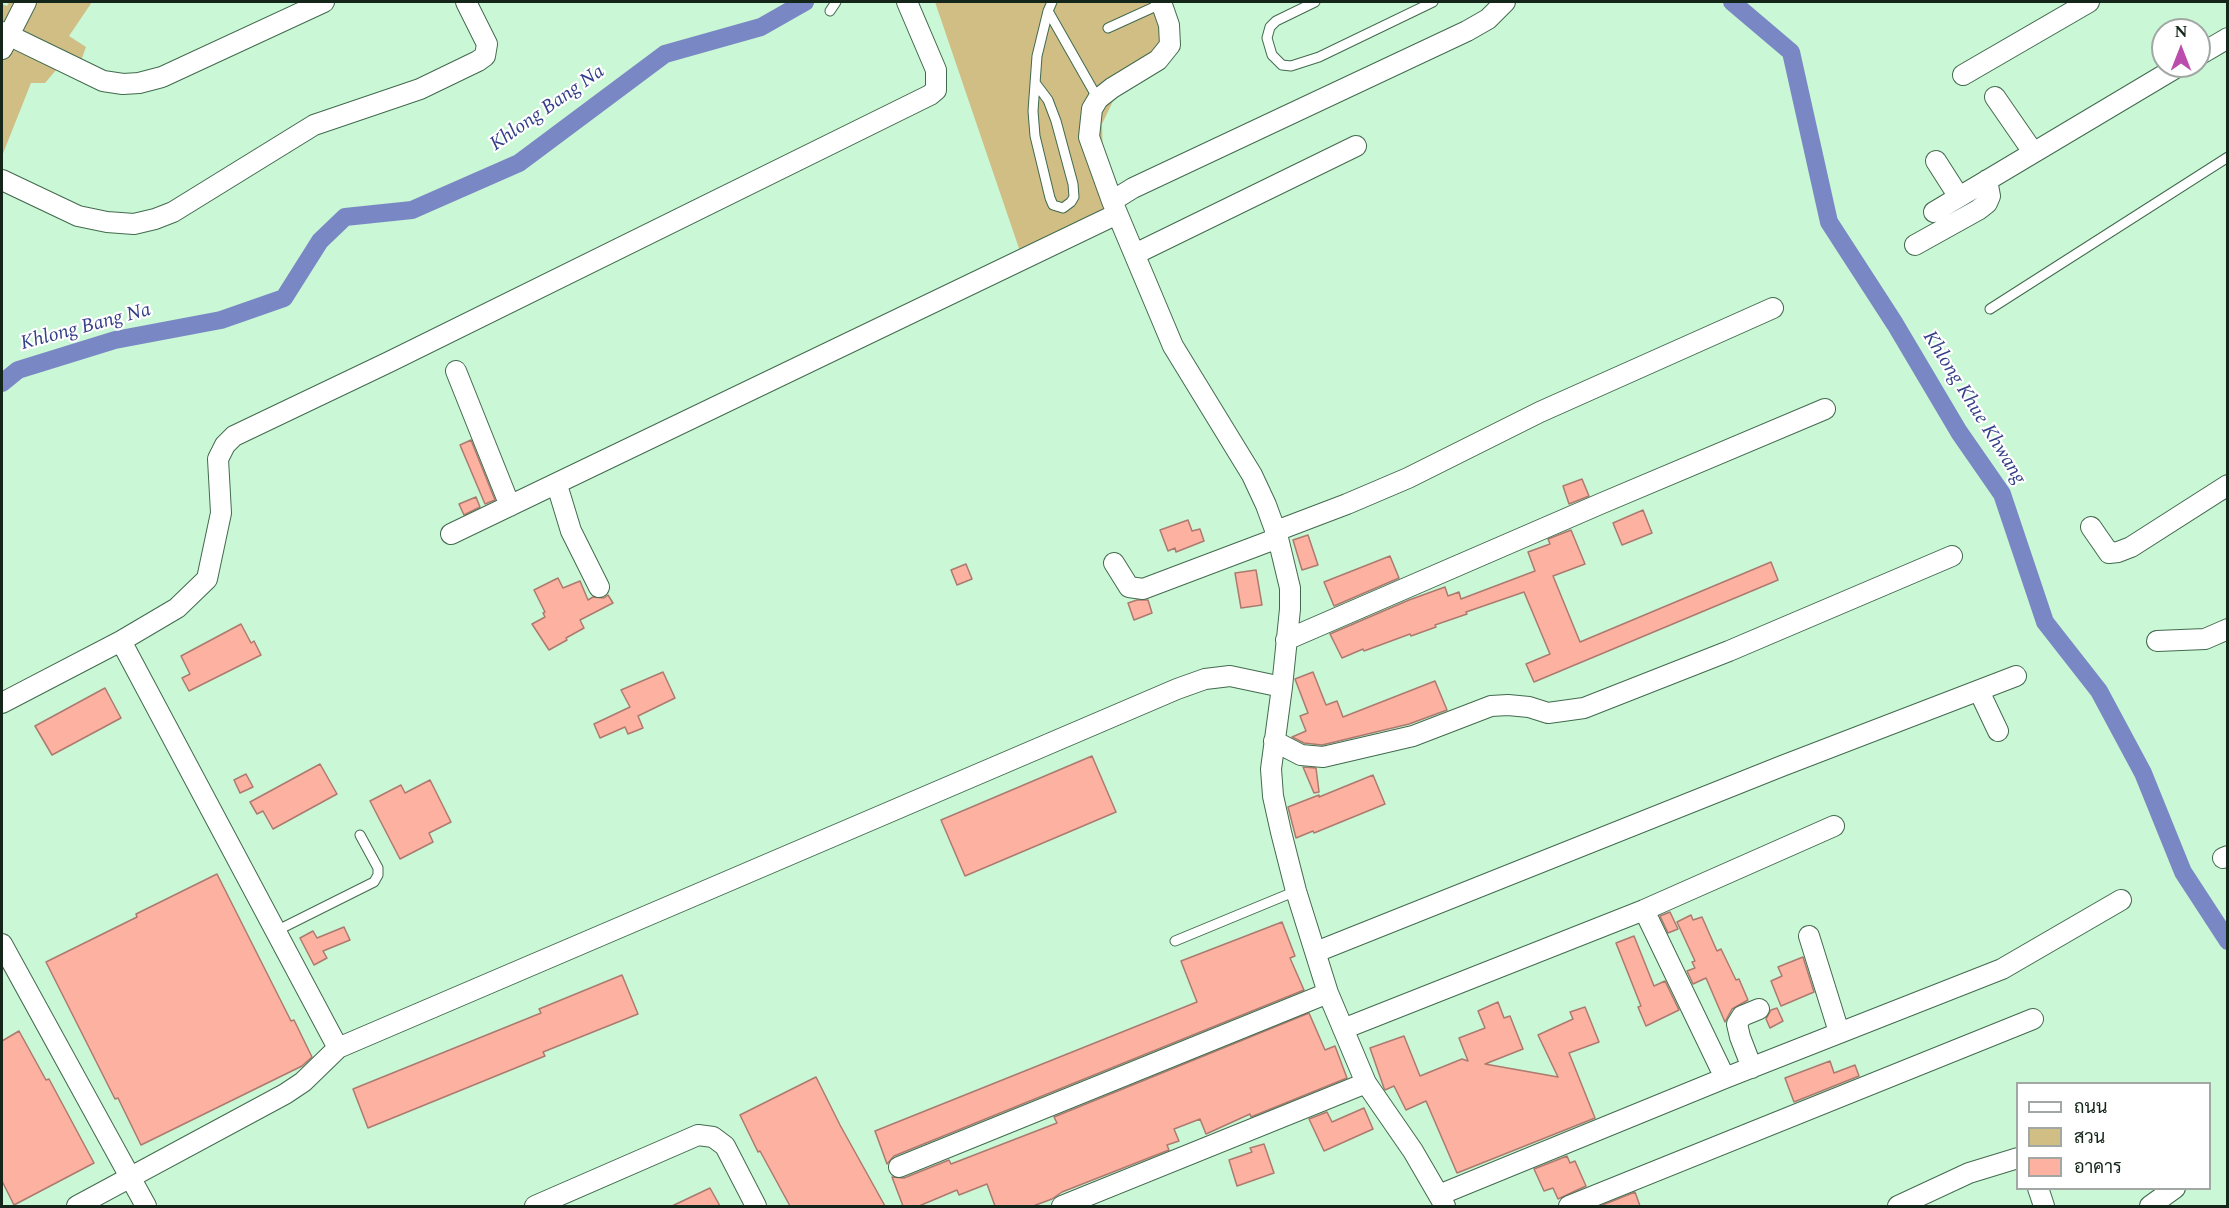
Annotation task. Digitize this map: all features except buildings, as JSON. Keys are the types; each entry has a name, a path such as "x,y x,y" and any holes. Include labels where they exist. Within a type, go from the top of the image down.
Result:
{"street":[{"path":"26,2 4,39 103,81 123,84 162,77 324,2"},
{"path":"2,180 78,216 107,222 134,224 155,219 172,212 314,125 420,89 478,61 485,56 487,44 466,2"},
{"path":"2,703 121,642 177,608 207,579 220,513 218,459 225,445 234,436 348,383 930,95 936,90 936,70 907,2"},
{"path":"1163,2 1171,35 1170,45 1158,60 1098,99 1092,109 1089,136 1115,208 1173,346 1252,475 1277,534 1290,588 1290,609 1271,769 1273,796 1296,891 1328,993 1366,1083 1413,1151 1442,1201 1725,1077 2002,969 2121,900"},
{"path":"451,534 557,485 1115,208 1133,188 1467,31 1488,19 1505,2"},
{"path":"1963,75 2089,2"},
{"path":"2211,48 2228,38"},
{"path":"1934,212 2159,78"},
{"path":"1995,97 2033,152"},
{"path":"1135,254 1356,146"},
{"path":"1936,161 1959,197"},
{"path":"1916,245 1987,203 1990,196 1987,180"},
{"path":"1114,563 1129,587 1143,589 1408,478 1540,412 1773,308"},
{"path":"456,371 510,506"},
{"path":"1286,640 1610,499 1825,409"},
{"path":"557,485 571,531 599,587"},
{"path":"2091,527 2109,553 2118,552 2131,547 2228,485"},
{"path":"1274,741 1301,755 1323,757 1413,736 1491,706 1509,705 1548,713 1584,708 1729,651 1952,556"},
{"path":"2157,642 2205,639 2228,629"},
{"path":"121,642 338,1048"},
{"path":"77,1206 285,1094 303,1082 338,1048 1177,689 1205,680 1230,676 1282,687"},
{"path":"1316,952 1782,766 2016,676"},
{"path":"1979,691 1998,730"},
{"path":"1343,1029 1644,910 1834,826"},
{"path":"1644,910 1725,1077"},
{"path":"1809,936 1839,1032"},
{"path":"2,944 146,1206"},
{"path":"899,1167 1328,993"},
{"path":"1752,1068 1737,1024 1742,1016 1759,1009"},
{"path":"1569,1206 2033,1018"},
{"path":"1062,1206 1366,1083"},
{"path":"535,1206 698,1135 713,1137 724,1146 756,1206"},
{"path":"1898,1206 1969,1173 2016,1159"},
{"path":"2039,1190 2044,1206"},
{"path":"2150,1206 2172,1190"}],"lane":[{"path":"830,11 836,2"},
{"path":"1108,28 1163,2"},
{"path":"1315,2 1276,21 1270,27 1267,38 1272,55 1282,65 1291,66 1319,57 1433,2"},
{"path":"1050,6 1098,99"},
{"path":"1036,84 1048,100 1073,184 1074,197 1068,206 1053,205 1035,136 1033,111 1037,56 1050,6"},
{"path":"1990,309 2228,157"},
{"path":"274,932 374,882 378,875 378,868 360,835"},
{"path":"1174,941 1296,891"}],"green space":[{"path":"9,2 92,2 69,36 86,47 78,69 57,69 45,83 31,83 2,156 2,4 7,6"},
{"path":"935,2 1164,2 1176,25 1117,93 1102,124 1103,159 1127,219 1025,266"}],"waterway":[{"name":"Khlong Bang Na","path":"2,383 18,370 115,340 221,320 284,298 320,241 345,217 412,210 519,163 665,54 761,27 805,2"},
{"name":"Khlong Khue Khwang","path":"1732,2 1791,52 1829,222 1895,324 1959,432 2002,494 2045,622 2099,691 2143,773 2183,872 2228,941"}]}
